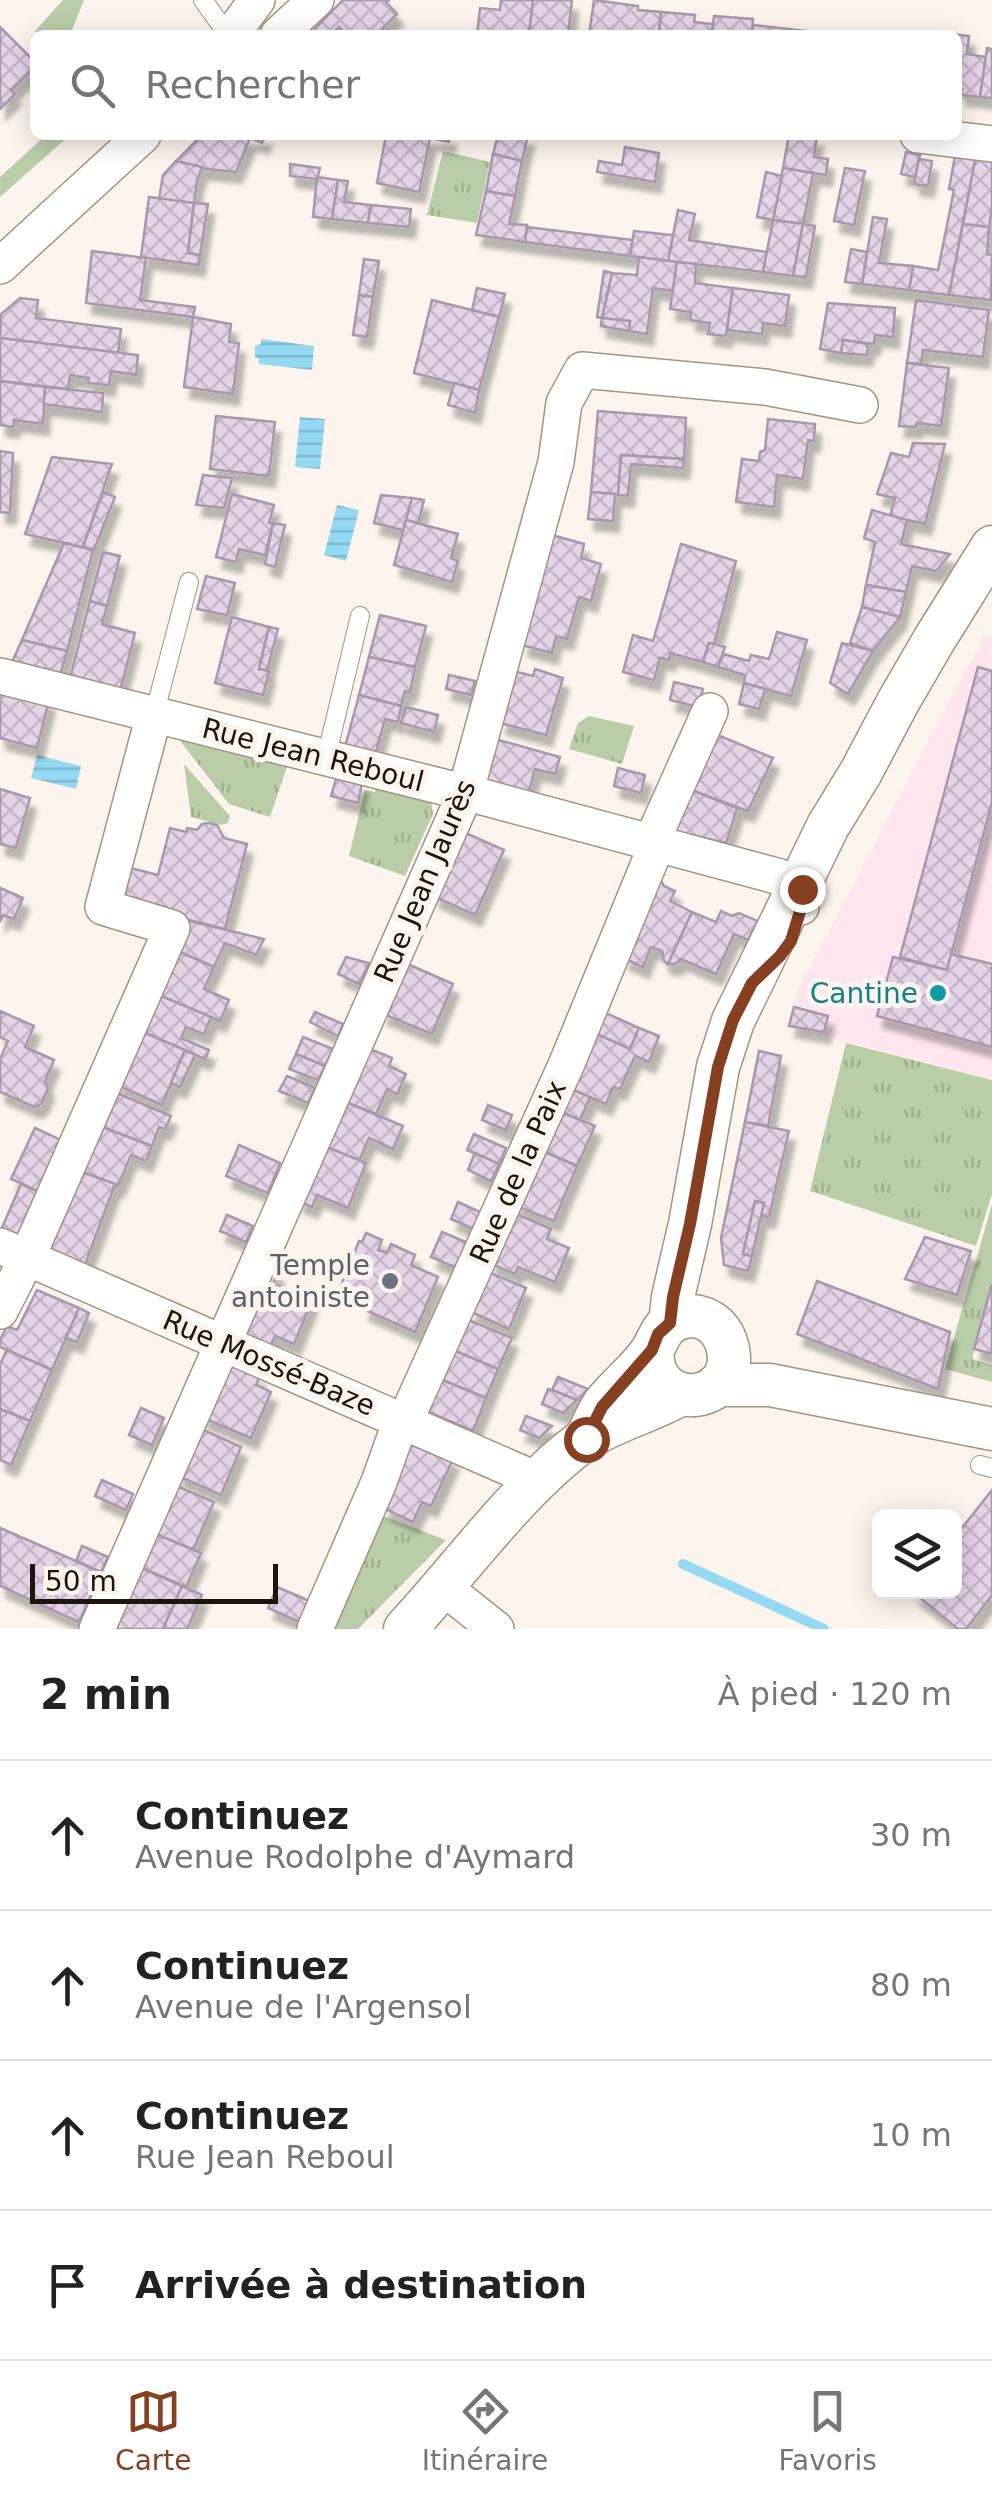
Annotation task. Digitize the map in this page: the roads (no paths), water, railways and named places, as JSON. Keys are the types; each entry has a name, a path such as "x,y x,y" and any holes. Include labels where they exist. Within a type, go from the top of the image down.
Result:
{"street":[{"path":"233,30 257,0"},
{"path":"283,30 316,0"},
{"path":"0,266 138,140"},
{"path":"959,140 992,144"},
{"name":"Rue Jean Jaurès","path":"97,1629 465,794 556,462 564,404 582,370 765,387 860,406"},
{"path":"988,1454 788,1388 710,1378 668,1388 653,1364 675,1330 718,1067 733,1020 828,826 992,547"},
{"name":"Rue Jean Reboul","path":"0,676 657,844 798,885"},
{"name":"Rue de la Paix","path":"315,1629 395,1437 567,1063 657,844 656,832 710,712"},
{"path":"0,1312 13,1252 172,928 103,907 154,715"},
{"path":"752,983 791,941 828,878 843,846 861,772"},
{"path":"791,941 803,896 798,885"},
{"name":"Rue Mossé-Baze","path":"13,1252 405,1421 521,1474 534,1486"},
{"path":"405,1629 534,1486 586,1439 658,1407 710,1378 728,1342 722,1332 675,1330 602,1407 586,1439"},
{"path":"443,1587 496,1629"}],"lane":[{"path":"203,0 225,30"},
{"path":"154,715 189,582"},
{"path":"326,758 360,616"}],"water":[{"path":"261,339 314,346 312,370 259,364 255,346 261,344"},
{"path":"300,417 325,419 320,469 295,467"},
{"path":"337,505 359,510 346,561 324,555"},
{"path":"37,755 81,766 76,789 31,778"}],"waterway":[{"path":"683,1564 824,1629"}],"place":[{"name":"Cantine","path":"938,993"},
{"name":"Temple antoiniste","path":"390,1281"}]}
